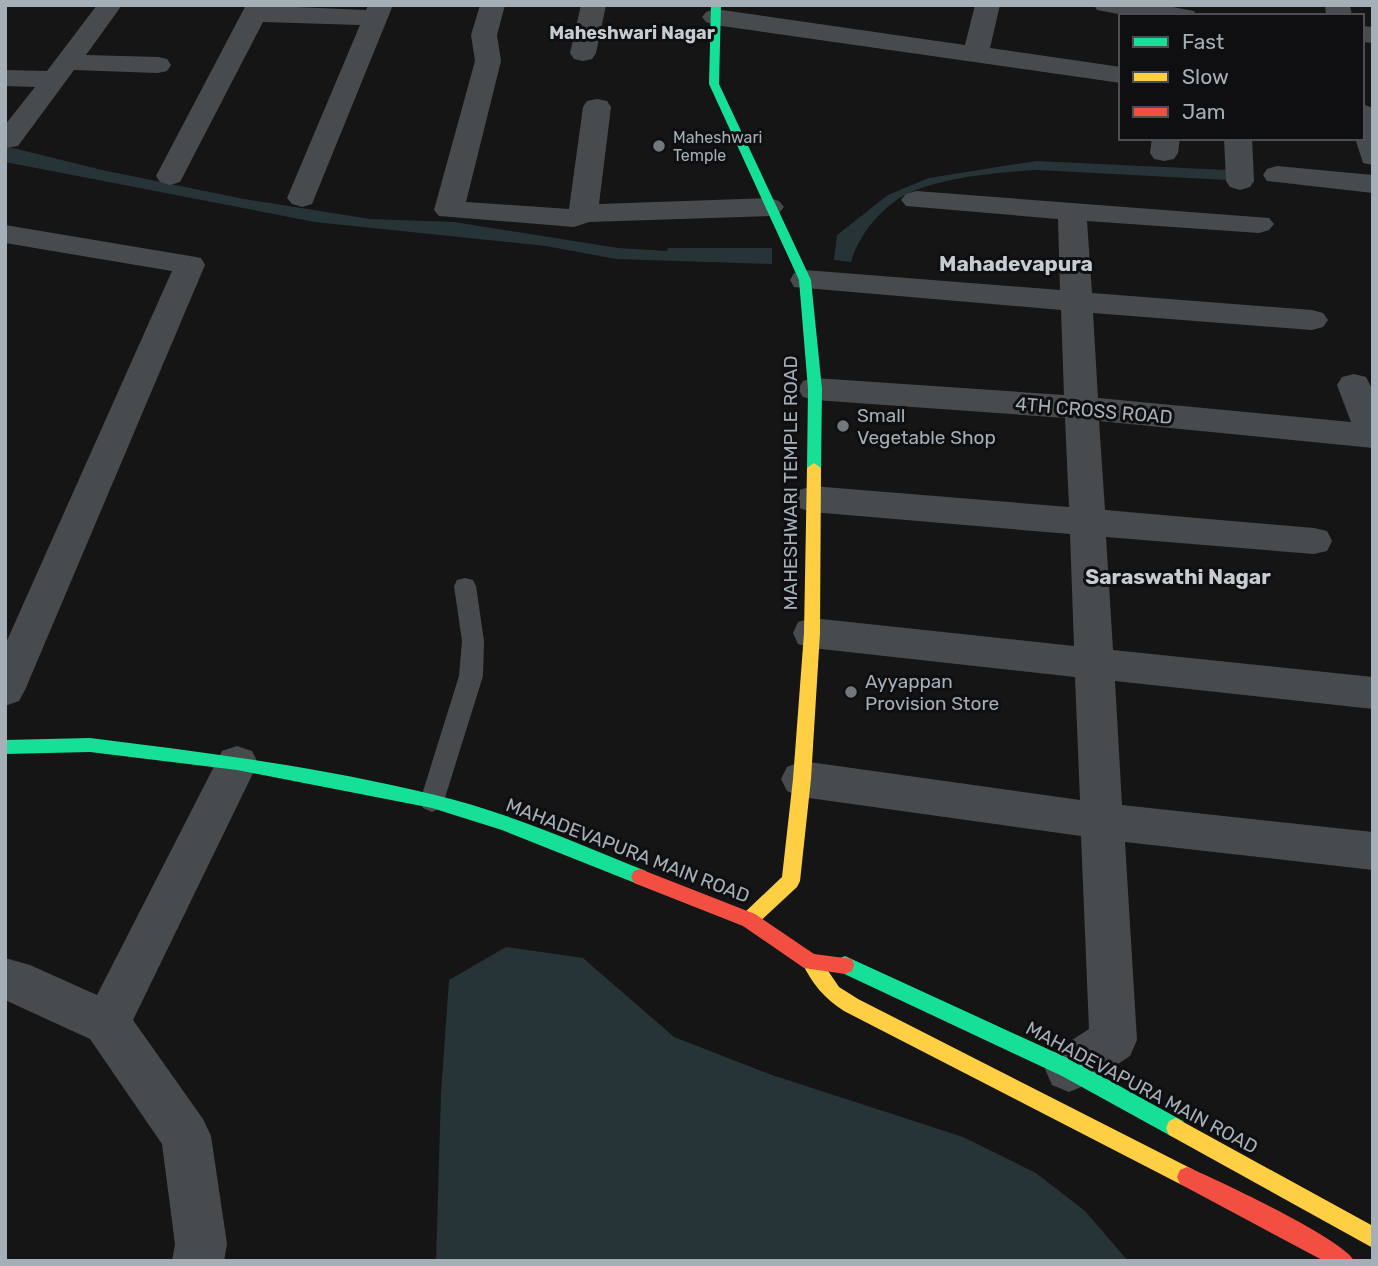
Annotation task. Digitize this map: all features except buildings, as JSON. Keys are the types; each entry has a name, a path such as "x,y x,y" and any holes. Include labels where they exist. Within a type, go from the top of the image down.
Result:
{"street":[{"path":"8,140 110,5"},
{"path":"494,5 484,35 488,61 449,210 574,218 583,213 769,207"},
{"path":"583,53 594,5"},
{"path":"975,53 988,5"},
{"path":"1106,5 1171,14"},
{"path":"170,176 256,10 378,11 302,198"},
{"path":"715,11 1119,75"},
{"name":"MAHESHWARI TEMPLE ROAD","path":"715,11 714,84 805,280 815,389 812,633 802,779 791,881 749,920"},
{"path":"5,78 61,71 158,65"},
{"path":"583,213 597,107"},
{"path":"1364,119 1373,157"},
{"path":"1238,140 1240,181"},
{"path":"1277,175 1373,184"},
{"path":"916,200 1259,225"},
{"path":"1069,1069 1113,1040 1072,211"},
{"path":"5,234 190,265 5,690"},
{"path":"805,280 1311,320"},
{"path":"1354,385 1373,436"},
{"name":"4TH CROSS ROAD","path":"815,389 1081,408 1373,436"},
{"path":"812,499 1314,541"},
{"path":"812,633 1373,692"},
{"name":"MAHADEVAPURA MAIN ROAD","path":"5,747 90,745 237,764 432,801 505,824 749,920 811,962 849,965 1069,1069 1331,1212 1373,1238"},
{"path":"107,1023 237,764"},
{"path":"802,779 1102,821 1373,852"},
{"path":"811,962 832,993 851,1005 1320,1245 1343,1261"},
{"path":"5,979 14,980 107,1023 186,1136 201,1244 198,1261"}],"lane":[{"path":"432,801 471,676 473,641 465,586"}],"shaded area":[{"path":"5,146 102,170 244,199 370,219 454,222 618,248 667,251 668,248 772,248 772,264 616,259 546,246 315,222 5,162"},
{"path":"1036,161 1227,170 1228,180 1037,170 955,179 899,198 881,213 866,231 851,262 834,260 837,235 888,195 929,178"},
{"path":"506,947 583,958 674,1037 772,1075 963,1137 1036,1173 1085,1211 1128,1261 436,1261 441,1094 449,980"}],"traffic: fast":[{"path":"716,5 714,84 805,280 815,389 814,468"},
{"path":"5,747 90,745 237,763 432,801 505,823 640,877"},
{"path":"845,965 1069,1069 1176,1128"}],"traffic: slow":[{"path":"749,920 791,881 802,779 812,633 814,468"},
{"path":"811,962 832,993 851,1005 1187,1177"},
{"path":"1176,1128 1373,1238"}],"traffic: jam":[{"path":"640,877 749,920 811,962 845,965"},
{"path":"1187,1177 1320,1245 1343,1261"}],"place":[{"name":"Maheshwari Temple","path":"659,146"},
{"name":"Small Vegetable Shop","path":"843,426"},
{"name":"Ayyappan Provision Store","path":"851,692"}],"district":[{"name":"Maheshwari Nagar","path":"632,33"},
{"name":"Mahadevapura","path":"1016,264"},
{"name":"Saraswathi Nagar","path":"1178,577"}]}
